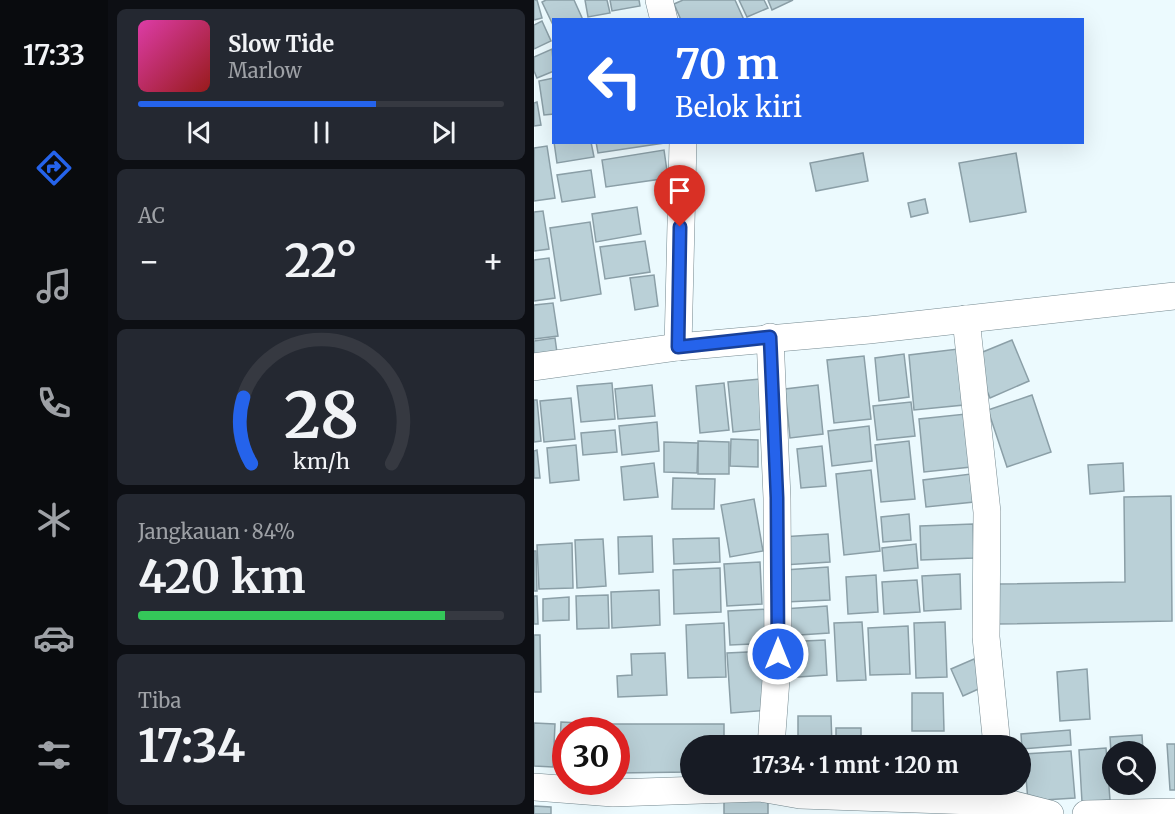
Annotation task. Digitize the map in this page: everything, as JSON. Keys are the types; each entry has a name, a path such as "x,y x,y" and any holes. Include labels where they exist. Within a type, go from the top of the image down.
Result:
{"street":[{"path":"659,0 664,18"},
{"path":"678,347 683,144"},
{"path":"534,367 678,347 770,337 869,330 1175,296"},
{"path":"966,319 987,512 986,638 996,735"},
{"path":"770,337 777,498 778,630 772,735"},
{"path":"534,787 614,793 680,791"},
{"path":"1007,795 1050,814"},
{"path":"1086,814 1175,812"}],"building":[{"path":"534,0 537,0 542,18 534,20"},
{"path":"574,0 582,18 552,18 552,23 542,2"},
{"path":"585,0 607,0 610,13 588,17"},
{"path":"610,0 639,0 640,6 612,11"},
{"path":"683,0 735,0 743,18 680,18 674,4"},
{"path":"739,0 764,0 768,8 747,17"},
{"path":"768,0 793,0 772,10"},
{"path":"542,21 551,41 534,49 534,25"},
{"path":"552,49 552,72 537,78 534,71 534,57"},
{"path":"552,78 552,114 544,115 539,81"},
{"path":"537,102 541,125 534,126 534,103"},
{"path":"554,144 591,144 594,157 557,163"},
{"path":"596,144 657,144 598,153"},
{"path":"547,146 555,198 534,201 534,148"},
{"path":"664,150 668,178 606,187 602,160"},
{"path":"863,153 868,181 816,191 810,163"},
{"path":"1016,153 1026,212 970,222 959,163"},
{"path":"591,170 595,197 562,202 557,175"},
{"path":"925,199 928,213 911,217 908,203"},
{"path":"637,207 641,234 596,242 592,214"},
{"path":"543,211 549,249 534,251 534,212"},
{"path":"590,222 601,294 561,301 550,228"},
{"path":"645,241 650,272 605,279 600,247"},
{"path":"549,258 555,298 534,301 534,260"},
{"path":"654,275 658,306 635,310 630,278"},
{"path":"553,303 558,336 534,339 534,305"},
{"path":"555,338 558,360 534,364 534,341"},
{"path":"1012,340 1029,381 990,398 973,356"},
{"path":"958,349 964,405 914,410 909,355"},
{"path":"904,354 909,397 879,401 875,358"},
{"path":"864,356 871,419 834,423 827,360"},
{"path":"760,379 765,429 733,432 728,382"},
{"path":"612,383 615,419 581,422 577,386"},
{"path":"724,383 729,430 700,433 696,386"},
{"path":"652,385 655,416 618,419 615,389"},
{"path":"818,385 823,434 790,438 785,389"},
{"path":"1032,395 1051,452 1007,467 988,410"},
{"path":"571,398 575,439 544,442 540,401"},
{"path":"534,400 537,400 541,441 534,442"},
{"path":"911,402 915,436 877,440 873,406"},
{"path":"966,414 971,467 924,472 919,419"},
{"path":"657,422 659,451 622,455 619,426"},
{"path":"869,426 872,461 832,466 828,431"},
{"path":"615,430 617,452 583,455 581,433"},
{"path":"731,439 758,440 758,467 730,466"},
{"path":"698,441 729,442 729,474 698,474"},
{"path":"909,441 915,499 881,502 875,445"},
{"path":"664,442 698,443 697,473 664,472"},
{"path":"576,445 579,480 550,483 547,448"},
{"path":"822,446 826,486 801,488 797,449"},
{"path":"537,450 540,478 534,478 534,451"},
{"path":"654,463 658,497 624,500 621,467"},
{"path":"1123,463 1124,491 1090,494 1088,465"},
{"path":"871,470 880,551 844,555 836,474"},
{"path":"971,474 974,502 926,507 923,480"},
{"path":"673,478 715,479 714,509 672,509"},
{"path":"1171,496 1172,621 997,624 996,584 1125,582 1124,497"},
{"path":"754,499 763,551 730,557 721,505"},
{"path":"909,514 911,540 883,542 881,517"},
{"path":"973,524 974,558 921,560 920,526"},
{"path":"828,534 830,562 783,565 781,537"},
{"path":"652,536 653,572 619,574 618,537"},
{"path":"719,538 720,562 674,564 673,539"},
{"path":"603,539 606,586 577,588 575,540"},
{"path":"572,543 573,588 539,589 537,545"},
{"path":"916,544 918,568 884,571 882,548"},
{"path":"534,551 536,551 537,591 534,591"},
{"path":"760,562 762,604 727,606 724,564"},
{"path":"828,567 830,600 785,602 784,570"},
{"path":"720,568 721,612 674,614 673,570"},
{"path":"960,574 961,609 924,611 922,576"},
{"path":"876,575 878,612 848,614 846,577"},
{"path":"917,580 920,612 884,614 882,582"},
{"path":"659,590 660,625 612,628 611,592"},
{"path":"608,595 609,628 577,629 576,596"},
{"path":"534,596 537,596 538,624 534,624"},
{"path":"569,597 569,620 543,621 543,599"},
{"path":"827,606 829,633 785,636 783,609"},
{"path":"770,609 772,643 730,645 728,611"},
{"path":"862,622 866,680 837,681 834,623"},
{"path":"945,622 947,677 916,678 914,623"},
{"path":"724,623 726,677 688,678 686,625"},
{"path":"908,626 910,674 870,675 868,628"},
{"path":"534,635 540,635 541,692 534,692"},
{"path":"825,640 827,675 784,678 783,642"},
{"path":"767,651 770,710 731,713 727,653"},
{"path":"665,653 667,695 618,697 617,676 632,675 631,654"},
{"path":"974,659 985,686 963,696 951,669"},
{"path":"1087,669 1090,719 1060,721 1057,672"},
{"path":"912,693 943,693 944,731 912,731"},
{"path":"798,716 831,716 832,735 798,735"},
{"path":"534,723 552,724 552,767 534,766"},
{"path":"630,724 724,724 724,735 680,735 680,772 630,773"},
{"path":"836,728 861,728 861,735 836,735"},
{"path":"1070,730 1071,745 1031,748 1031,735 1021,734"},
{"path":"1142,735 1142,741 1110,741 1110,737"},
{"path":"1167,744 1175,744 1175,790 1170,790"},
{"path":"1102,748 1102,795 1110,795 1110,800 1082,802 1079,750"},
{"path":"1071,751 1075,798 1028,801 1027,795 1031,795 1031,754"},
{"path":"724,795 768,796 768,814 724,814"},
{"path":"534,806 551,807 551,814 534,814"}],"route":[{"path":"680,227 678,347 770,337 777,498 778,654"}]}
